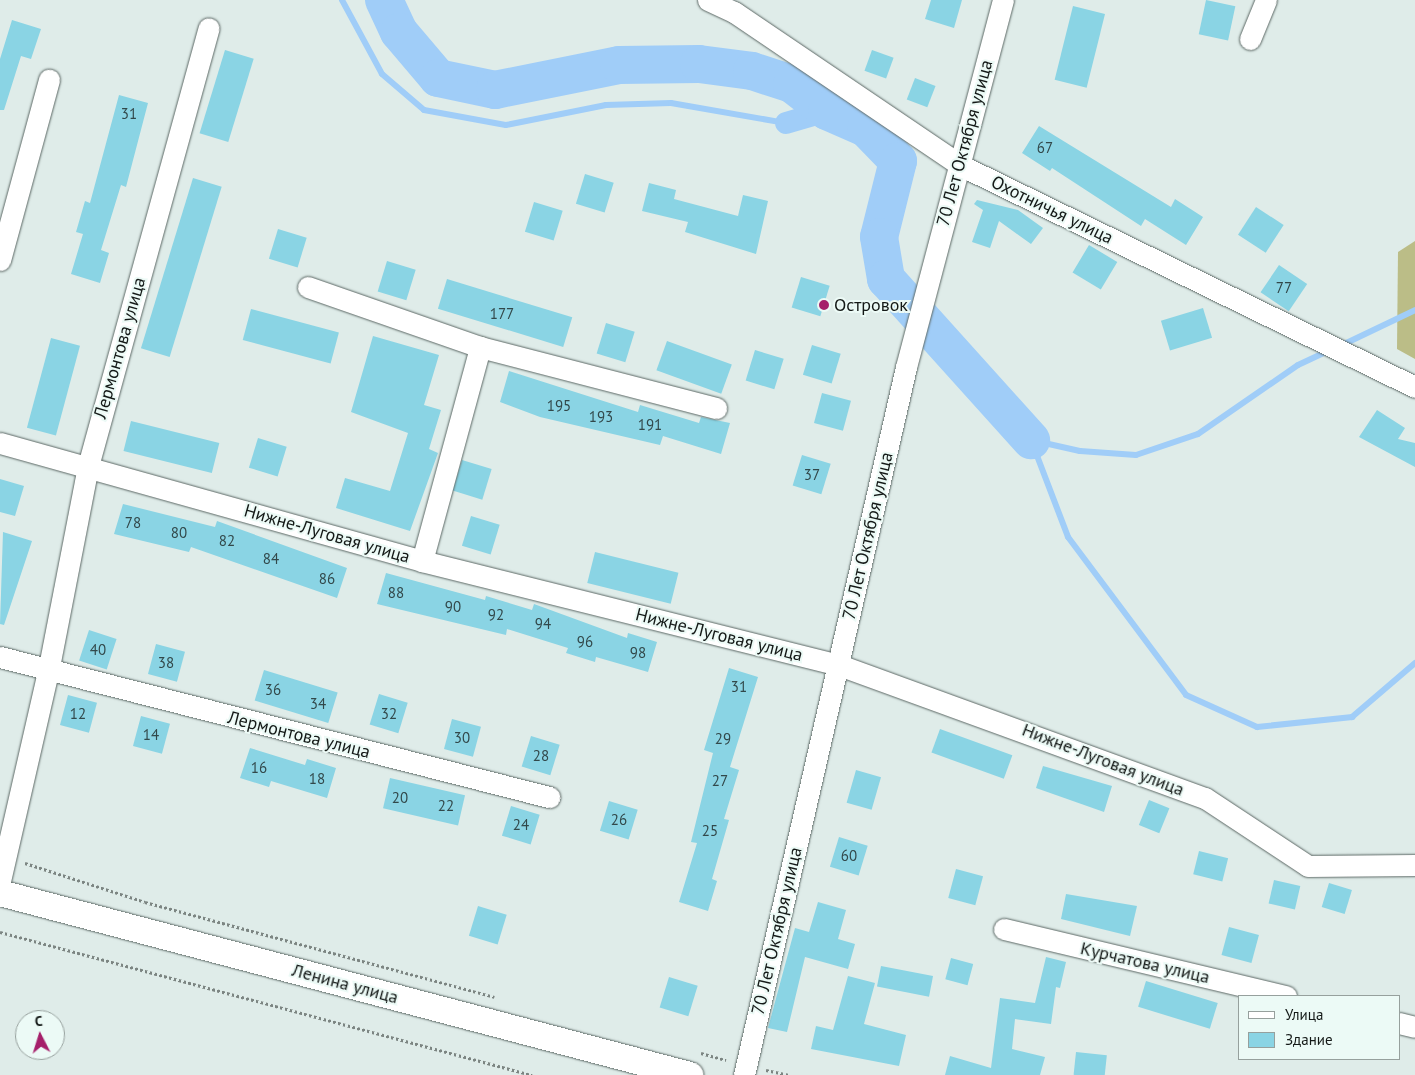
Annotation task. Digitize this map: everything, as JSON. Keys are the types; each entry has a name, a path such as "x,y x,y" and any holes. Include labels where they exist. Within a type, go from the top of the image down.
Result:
{"main road":[{"name":"Ленина улица","path":"0,893 694,1064"}],"street":[{"name":"Охотничья улица","path":"708,0 734,12 960,165 1305,335 1415,387"},
{"name":"70 Лет Октября улица","path":"745,1070 906,368 1003,0"},
{"path":"1250,39 1266,0"},
{"name":"Лермонтова улица","path":"0,881 48,672 88,466 210,28"},
{"path":"0,260 49,80"},
{"path":"308,286 480,346 716,408"},
{"path":"422,560 480,346"},
{"name":"Нижне-Луговая улица","path":"0,443 422,560 839,665 1205,798 1308,866 1415,865"},
{"name":"Лермонтова улица","path":"0,657 48,672 549,797"},
{"name":"Курчатова улица","path":"1004,929 1282,995"},
{"path":"1400,1023 1415,1027"}],"path":[{"path":"6,857 145,902 498,998"},
{"path":"0,932 532,1075"},
{"path":"694,1064 790,1075"}],"green space":[{"path":"1415,241 1415,359 1397,349 1398,252"}],"building":[{"path":"931,0 962,0 954,28 925,19"},
{"path":"1206,0 1235,6 1228,40 1199,34"},
{"path":"1073,6 1105,14 1087,88 1055,80"},
{"path":"12,20 41,29 31,59 21,56 4,110 0,110 0,59"},
{"path":"225,50 254,59 228,142 200,133"},
{"path":"872,50 894,58 886,79 864,71"},
{"path":"915,78 936,86 927,107 907,99"},
{"path":"119,95 148,103 126,187 121,185 101,250 109,253 100,283 71,274 83,234 76,232 85,201 90,203"},
{"path":"1039,126 1171,207 1175,199 1203,217 1186,245 1145,219 1141,226 1052,168 1050,171 1022,153"},
{"path":"585,174 614,183 605,212 576,204"},
{"path":"193,178 222,187 170,357 141,348"},
{"path":"649,183 676,190 674,199 738,216 743,195 768,201 756,254 685,232 688,222 642,211"},
{"path":"977,200 1018,210 1043,228 1031,244 999,221 990,248 972,242 983,210 974,204"},
{"path":"534,202 563,211 554,240 525,232"},
{"path":"1256,207 1284,225 1266,253 1238,235"},
{"path":"278,229 307,238 298,267 269,259"},
{"path":"1089,245 1117,262 1101,289 1073,272"},
{"path":"387,261 416,270 406,300 378,292"},
{"path":"1279,265 1307,284 1289,311 1261,292"},
{"path":"801,277 830,286 820,316 792,308"},
{"path":"447,279 572,317 563,347 438,309"},
{"path":"1203,308 1212,338 1170,351 1161,321"},
{"path":"251,309 339,333 331,363 243,340"},
{"path":"606,323 635,332 625,362 597,354"},
{"path":"373,336 439,355 424,405 441,410 429,449 438,453 410,531 336,508 345,478 390,491 408,433 351,412"},
{"path":"51,338 80,346 56,436 27,428"},
{"path":"667,341 732,365 721,394 656,370"},
{"path":"812,345 841,354 832,383 803,375"},
{"path":"755,350 784,359 774,389 746,381"},
{"path":"509,371 638,412 640,405 699,423 701,417 730,423 721,454 663,436 660,445 540,417 500,402"},
{"path":"822,393 851,401 843,431 814,423"},
{"path":"1377,410 1405,428 1398,439 1415,443 1415,467 1359,437"},
{"path":"131,421 219,443 212,473 124,451"},
{"path":"258,438 287,447 278,476 249,468"},
{"path":"802,455 831,464 821,494 793,486"},
{"path":"462,460 492,469 482,500 453,491"},
{"path":"0,479 24,486 15,516 0,512"},
{"path":"123,504 215,527 217,521 347,568 337,598 191,547 189,552 114,534"},
{"path":"471,516 500,525 491,554 462,546"},
{"path":"3,532 32,541 4,625 0,624"},
{"path":"595,552 678,573 671,604 587,583"},
{"path":"386,573 485,600 486,596 532,610 534,604 627,638 628,633 657,642 648,672 596,657 595,662 566,653 568,648 507,629 506,635 377,604"},
{"path":"89,630 117,639 107,669 79,660"},
{"path":"156,644 185,652 177,682 148,674"},
{"path":"729,668 758,677 730,767 739,770 724,819 729,820 712,879 717,881 708,911 679,902 697,843 691,842 713,753 704,750"},
{"path":"264,670 338,693 328,723 255,701"},
{"path":"379,694 408,703 398,733 370,725"},
{"path":"68,695 97,703 89,733 60,725"},
{"path":"141,716 170,724 162,754 133,746"},
{"path":"452,719 481,727 473,757 444,749"},
{"path":"940,729 1012,755 1004,779 931,752"},
{"path":"531,736 560,745 550,775 522,767"},
{"path":"250,748 305,765 307,759 336,768 327,798 271,781 269,787 240,778"},
{"path":"1043,766 1112,786 1104,812 1036,788"},
{"path":"856,770 881,777 872,810 847,803"},
{"path":"390,778 465,795 458,826 383,808"},
{"path":"1149,800 1169,808 1159,833 1139,825"},
{"path":"609,801 638,810 629,839 600,831"},
{"path":"511,806 540,815 531,844 502,836"},
{"path":"839,837 868,846 859,875 830,867"},
{"path":"1199,851 1228,858 1222,882 1193,874"},
{"path":"956,869 983,876 975,905 948,898"},
{"path":"1274,880 1300,886 1295,909 1269,903"},
{"path":"1329,883 1352,890 1345,914 1322,907"},
{"path":"1066,894 1137,906 1130,936 1061,919"},
{"path":"818,902 846,910 838,939 855,944 848,969 805,957 787,1032 768,1028 795,928 809,932"},
{"path":"478,906 507,915 498,944 469,936"},
{"path":"1229,927 1259,935 1251,963 1221,955"},
{"path":"1046,957 1066,962 1060,988 1056,987 1051,1024 1015,1019 1012,1049 1045,1057 1040,1075 945,1075 950,1056 991,1068 1000,998 1035,1003"},
{"path":"951,958 973,964 968,985 945,979"},
{"path":"881,966 933,976 929,997 877,987"},
{"path":"848,976 875,983 864,1024 906,1035 899,1066 811,1049 816,1026 833,1030"},
{"path":"669,977 698,986 688,1016 660,1008"},
{"path":"1146,981 1218,1003 1210,1029 1138,1007"},
{"path":"1076,1052 1107,1055 1105,1075 1074,1075"}],"waterway":[{"path":"342,0 382,74 424,110 506,125 606,105 671,103 786,123"},
{"path":"384,0 399,32 438,78 495,90 619,65 699,64 752,71 792,84 827,111 866,128 898,161 879,237 886,279 1031,440"},
{"path":"786,123 827,111"},
{"path":"1340,346 1415,310"},
{"path":"1031,440 1080,451 1136,455 1198,434 1298,365 1328,351"},
{"path":"1031,440 1068,537 1186,695 1257,727 1352,717 1415,663"}],"place":[{"name":"Островок","path":"824,305"}]}
